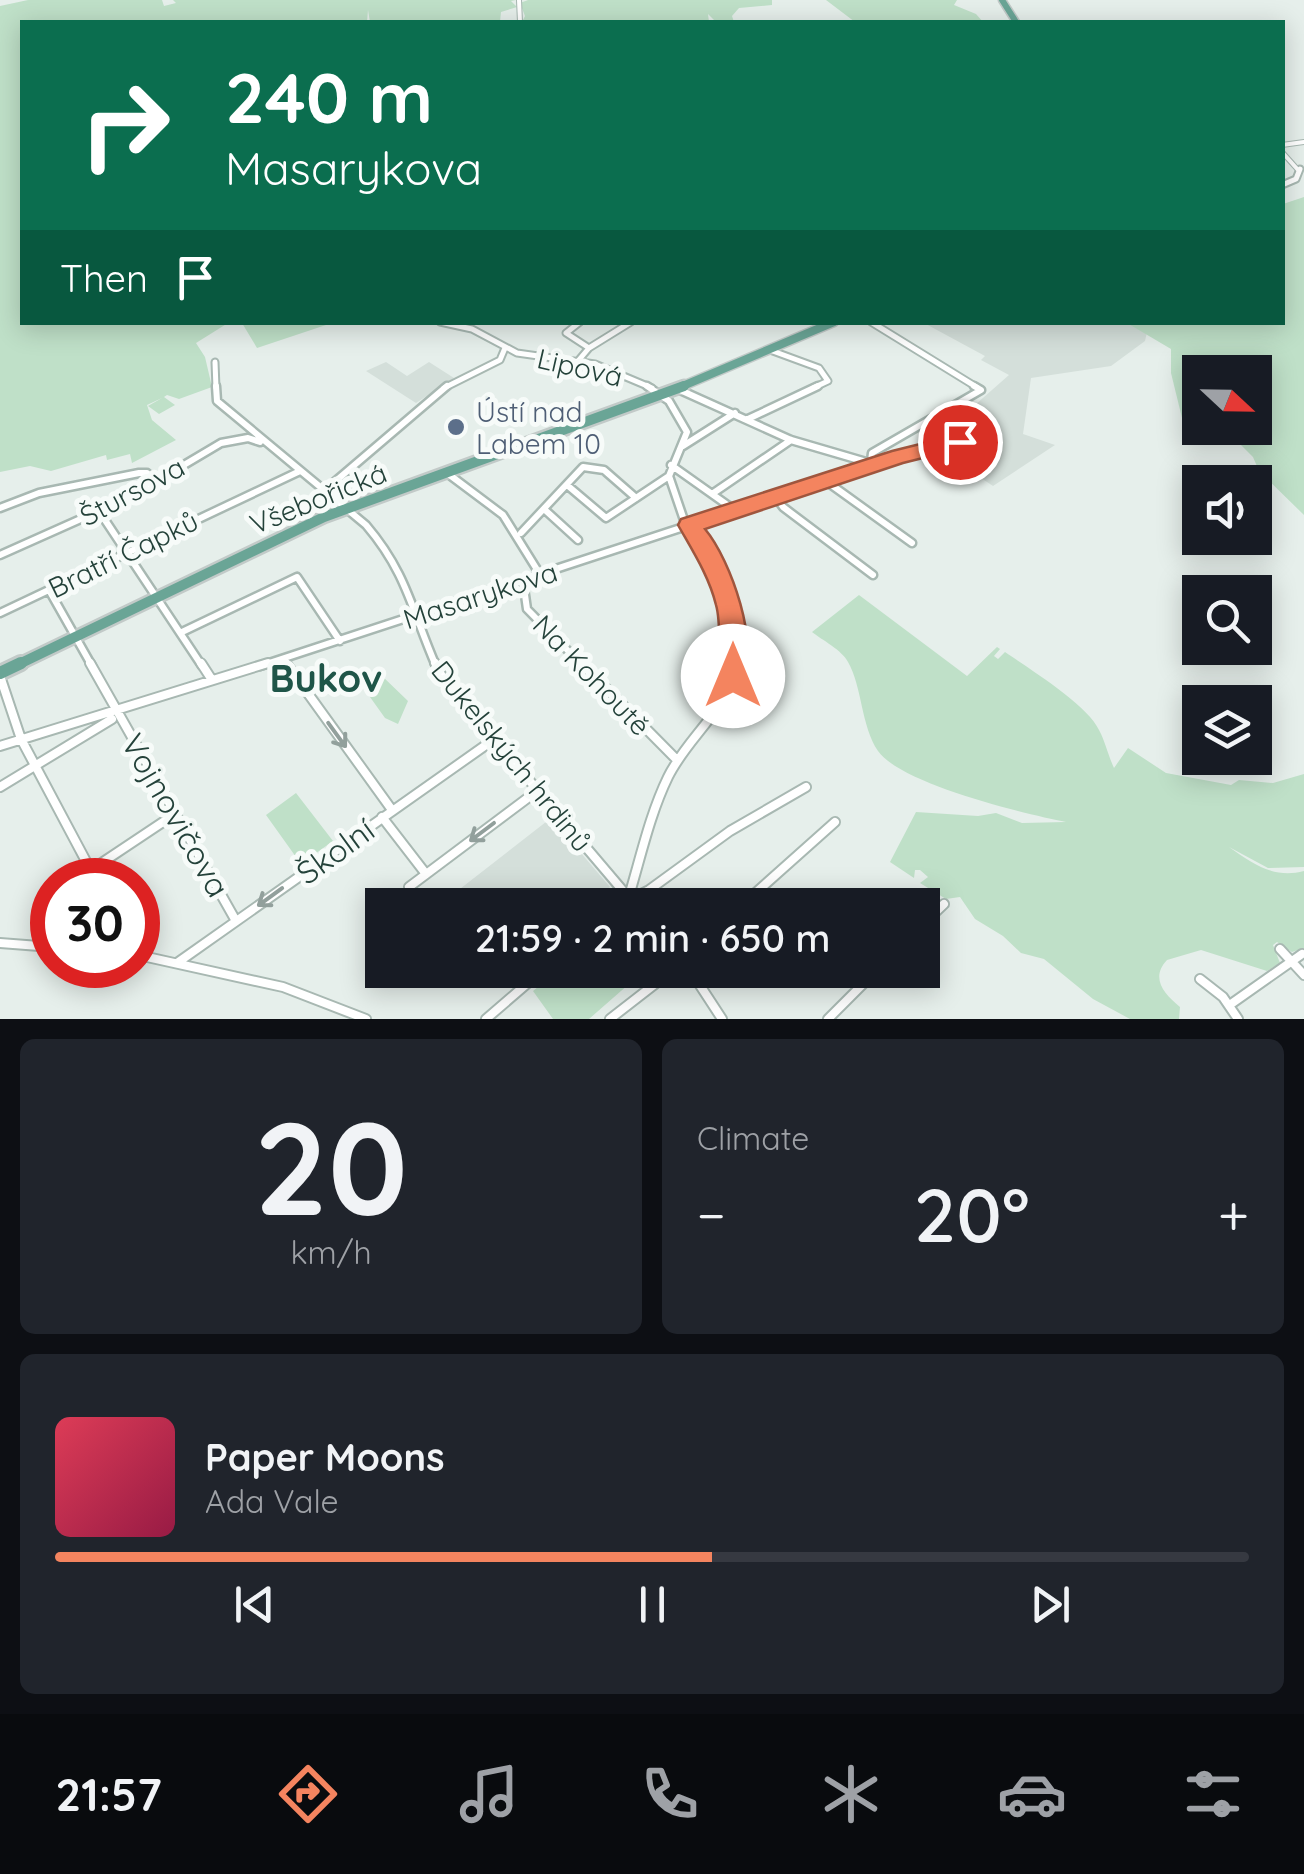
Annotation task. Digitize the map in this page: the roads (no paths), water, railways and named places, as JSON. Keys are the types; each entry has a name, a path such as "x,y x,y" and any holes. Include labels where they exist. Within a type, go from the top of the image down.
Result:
{"main road":[{"name":"Všebořická","path":"0,674 345,508 664,395 827,325"}],"street":[{"path":"1285,151 1300,168 1296,179 1285,184"},
{"name":"Lipová","path":"470,325 505,348 578,362 646,384 664,395"},
{"path":"576,325 566,332 589,348"},
{"path":"578,362 589,348 627,325"},
{"path":"679,389 791,440 872,463 872,453 981,390 876,325"},
{"path":"500,360 505,348"},
{"path":"747,419 828,381 819,368 770,350"},
{"path":"324,492 370,455 432,395 476,368 522,354"},
{"name":"Dukelských hrdinů","path":"215,362 217,401 366,524 398,566 438,670 621,888"},
{"path":"636,888 677,760 725,697 734,666 732,618 717,571 688,526 670,476 671,465 688,432 664,395"},
{"path":"682,447 735,413"},
{"name":"Štursova","path":"0,556 157,482 221,443 248,438 265,444"},
{"path":"712,494 791,440"},
{"name":"Masarykova","path":"0,746 541,576 872,463 960,442"},
{"path":"671,465 734,510"},
{"path":"521,533 584,467 598,467 636,498"},
{"name":"Bratří Čapků","path":"0,613 300,471"},
{"path":"446,472 502,510 521,533 541,576"},
{"path":"0,508 39,493 139,474 147,473 157,482"},
{"path":"567,485 606,518 670,476"},
{"path":"825,480 912,543"},
{"path":"775,496 873,574"},
{"path":"544,509 578,540"},
{"path":"99,511 212,680"},
{"path":"180,633 296,577 340,641"},
{"name":"Na Kohoutě","path":"523,581 527,609 677,760"},
{"name":"Vojnovičova","path":"49,590 236,921"},
{"path":"283,659 392,810"},
{"path":"0,674 20,739 85,858"},
{"path":"0,787 112,719"},
{"name":"Školní","path":"177,964 493,740"},
{"path":"650,888 730,831 806,788"},
{"path":"409,887 537,791"},
{"path":"109,858 175,814"},
{"path":"382,818 426,874"},
{"path":"761,888 835,822"},
{"path":"940,908 944,904"},
{"path":"0,943 30,945"},
{"path":"1280,949 1304,975"},
{"path":"1230,1004 1302,954"},
{"path":"160,960 270,983 334,1002 366,1019"},
{"path":"1200,979 1230,1004 1238,1019"},
{"path":"486,1019 522,988"},
{"path":"610,1019 650,988"},
{"path":"704,988 722,1019"},
{"path":"828,1019 859,988"}],"place":[{"name":"Ústí nad Labem 10","path":"456,427"}],"district":[{"name":"Bukov","path":"326,678"}]}
